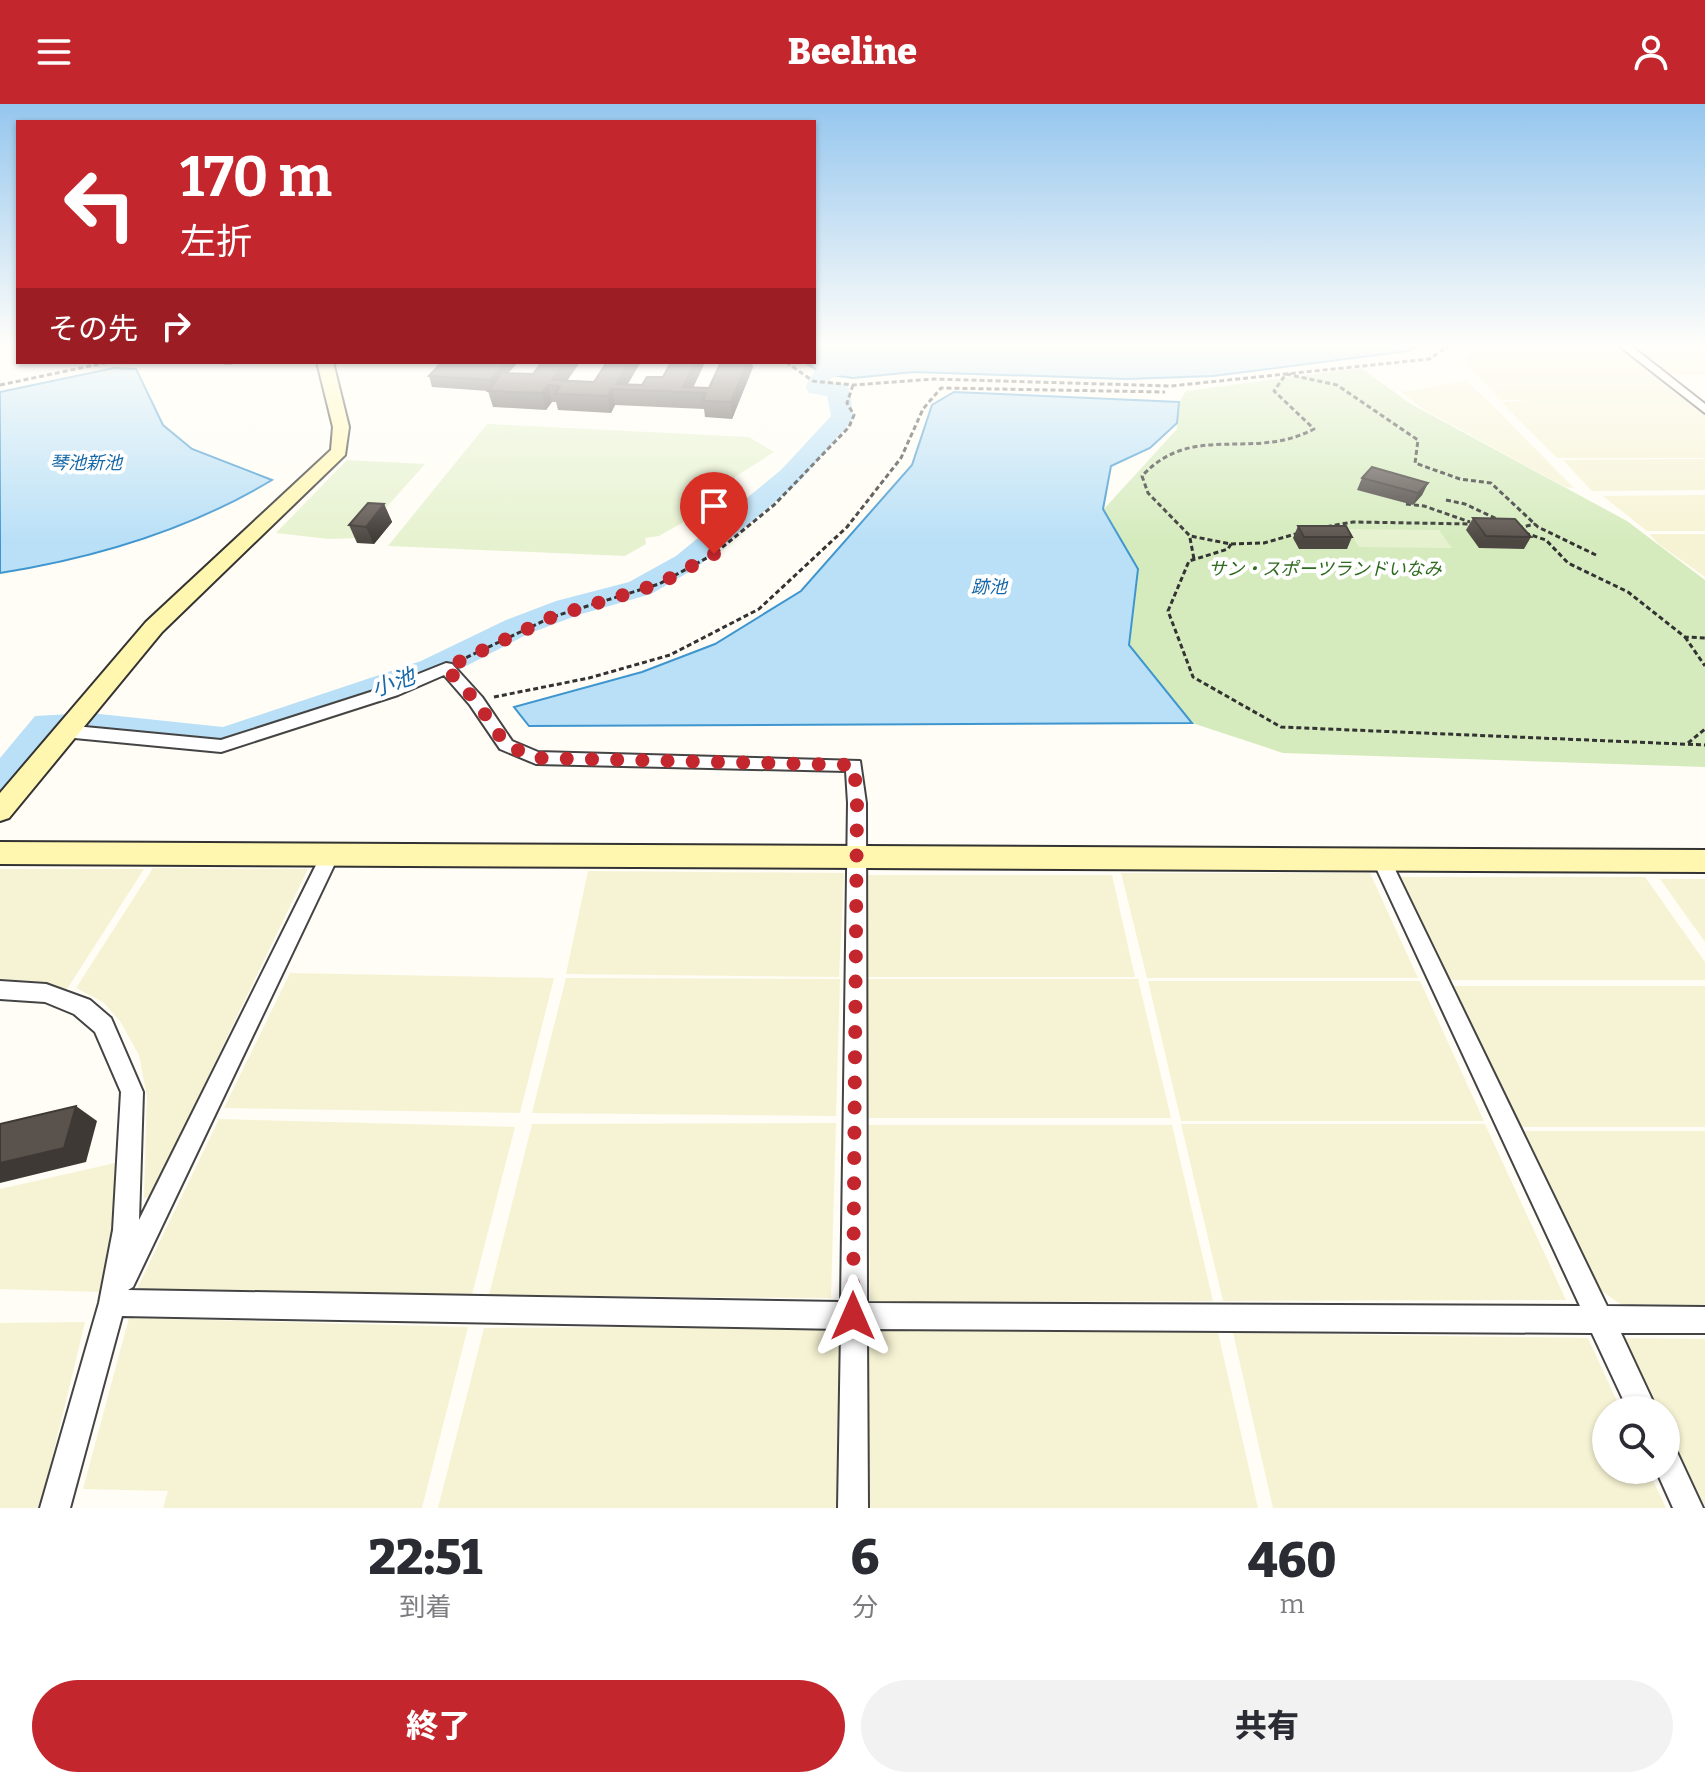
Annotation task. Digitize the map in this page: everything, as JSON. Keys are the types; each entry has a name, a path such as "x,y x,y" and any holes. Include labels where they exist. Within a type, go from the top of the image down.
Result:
{"street":[{"path":"0,811 154,627 339,451 341,427 337,411"},
{"path":"64,731 221,746 392,691 446,668 476,701 506,745 536,758 854,765 853,1508"},
{"path":"0,853 1705,861"},
{"path":"112,1303 331,853"},
{"path":"1381,859 1637,1396"},
{"path":"0,990 46,993 82,1007 103,1025 122,1061 132,1092 126,1230 112,1303 55,1508"},
{"path":"112,1303 853,1316 1705,1320"},
{"path":"1677,1484 1688,1508"}],"path":[{"path":"446,668 552,617 659,584 714,554 774,505 849,427 854,415 851,411"},
{"path":"476,701 589,678 670,655 759,609 847,527 901,458 922,411"},
{"path":"1194,559 1190,536 1148,493 1142,476 1162,454 1188,446 1237,447 1299,440 1314,429 1295,411"},
{"path":"1375,411 1418,440 1415,463 1460,479 1491,483 1535,524 1596,555"},
{"path":"1446,500 1465,504 1504,525 1490,526"},
{"path":"1190,536 1231,544 1264,543 1344,522 1476,524 1424,506 1406,504"},
{"path":"1535,524 1517,530 1546,540 1568,563 1628,592 1685,637 1705,666"},
{"path":"1231,544 1228,549 1189,561 1168,611 1193,677 1281,727 1705,745"},
{"path":"1685,637 1705,638"},
{"path":"1687,745 1705,729"}],"shaded area":[{"path":"1426,411 1497,411 1574,488 1565,487"},
{"path":"1510,411 1698,411 1705,416 1705,458 1557,458"},
{"path":"1705,459 1705,490 1592,491 1563,460"},
{"path":"1705,495 1705,531 1647,531 1603,496"},
{"path":"1649,534 1705,534 1705,577 1660,545"},
{"path":"153,868 308,869 150,1197 144,1198 147,1097 139,1055 120,1021 103,1002 76,988"},
{"path":"0,869 144,869 67,989 0,984"},
{"path":"588,871 844,873 839,977 566,974"},
{"path":"1121,873 1370,873 1418,978 1147,978"},
{"path":"863,875 1112,875 1135,977 864,977"},
{"path":"1396,877 1645,877 1705,962 1705,980 1446,980"},
{"path":"1660,879 1705,879 1705,942"},
{"path":"290,973 554,978 520,1113 224,1108"},
{"path":"566,978 840,979 836,1116 532,1113"},
{"path":"866,979 1138,979 1171,1118 868,1118"},
{"path":"1148,981 1420,981 1484,1121 1181,1121"},
{"path":"1449,986 1705,986 1705,1127 1517,1127"},
{"path":"219,1119 515,1127 471,1298 136,1291"},
{"path":"836,1123 831,1298 489,1295 532,1124"},
{"path":"1181,1124 1485,1124 1566,1300 1223,1301"},
{"path":"868,1125 1172,1125 1213,1301 870,1302"},
{"path":"1519,1131 1705,1131 1705,1305 1620,1304 1592,1284"},
{"path":"115,1163 112,1236 100,1292 0,1289 0,1189"},
{"path":"129,1318 468,1327 422,1508 163,1508 168,1491 83,1489"},
{"path":"85,1322 41,1504 38,1508 0,1508 0,1323"},
{"path":"843,1326 840,1508 438,1508 484,1328"},
{"path":"867,1328 1217,1328 1258,1508 869,1508"},
{"path":"1233,1333 1588,1338 1615,1396 1592,1396 1592,1484 1655,1484 1666,1508 1273,1508"},
{"path":"1624,1338 1705,1339 1705,1507 1680,1455 1680,1396 1651,1396"}],"green space":[{"name":"サン・スポーツランドいなみ","path":"1178,411 1423,411 1627,521 1705,580 1705,767 1283,753 1192,723 1129,645 1138,569 1103,510 1177,429"},
{"path":"487,424 749,437 774,452 716,489 713,505 659,536 645,538 646,544 625,556 388,546"},
{"path":"347,460 425,464 359,538 329,539 276,533"},
{"path":"1348,529 1439,530 1452,548 1359,547"}],"water":[{"name":"琴池新池","path":"0,411 156,411 163,425 192,449 272,480 208,514 140,540 71,559 0,573"},
{"name":"跡池","path":"930,411 1178,411 1177,423 1150,448 1111,466 1103,509 1138,569 1129,645 1192,723 529,726 514,707 642,672 715,644 801,591 912,465"}],"building":[{"path":"1372,467 1428,483 1418,493 1362,478"},
{"path":"368,503 384,504 366,527 349,525"},
{"path":"1473,518 1515,519 1531,537 1486,536"},
{"path":"1298,526 1346,526 1352,537 1304,537"},
{"path":"76,1106 64,1148 0,1163 0,1124"}],"waterway":[{"name":"小池","path":"0,784 47,725 90,725 224,740 433,669 517,627 567,608 640,588 686,562 790,476 843,417 840,411"}],"route":[{"path":"714,554 659,584 552,617 446,668 476,701 506,745 536,758 711,764 830,762 854,765 857,803 853,1316"}]}
